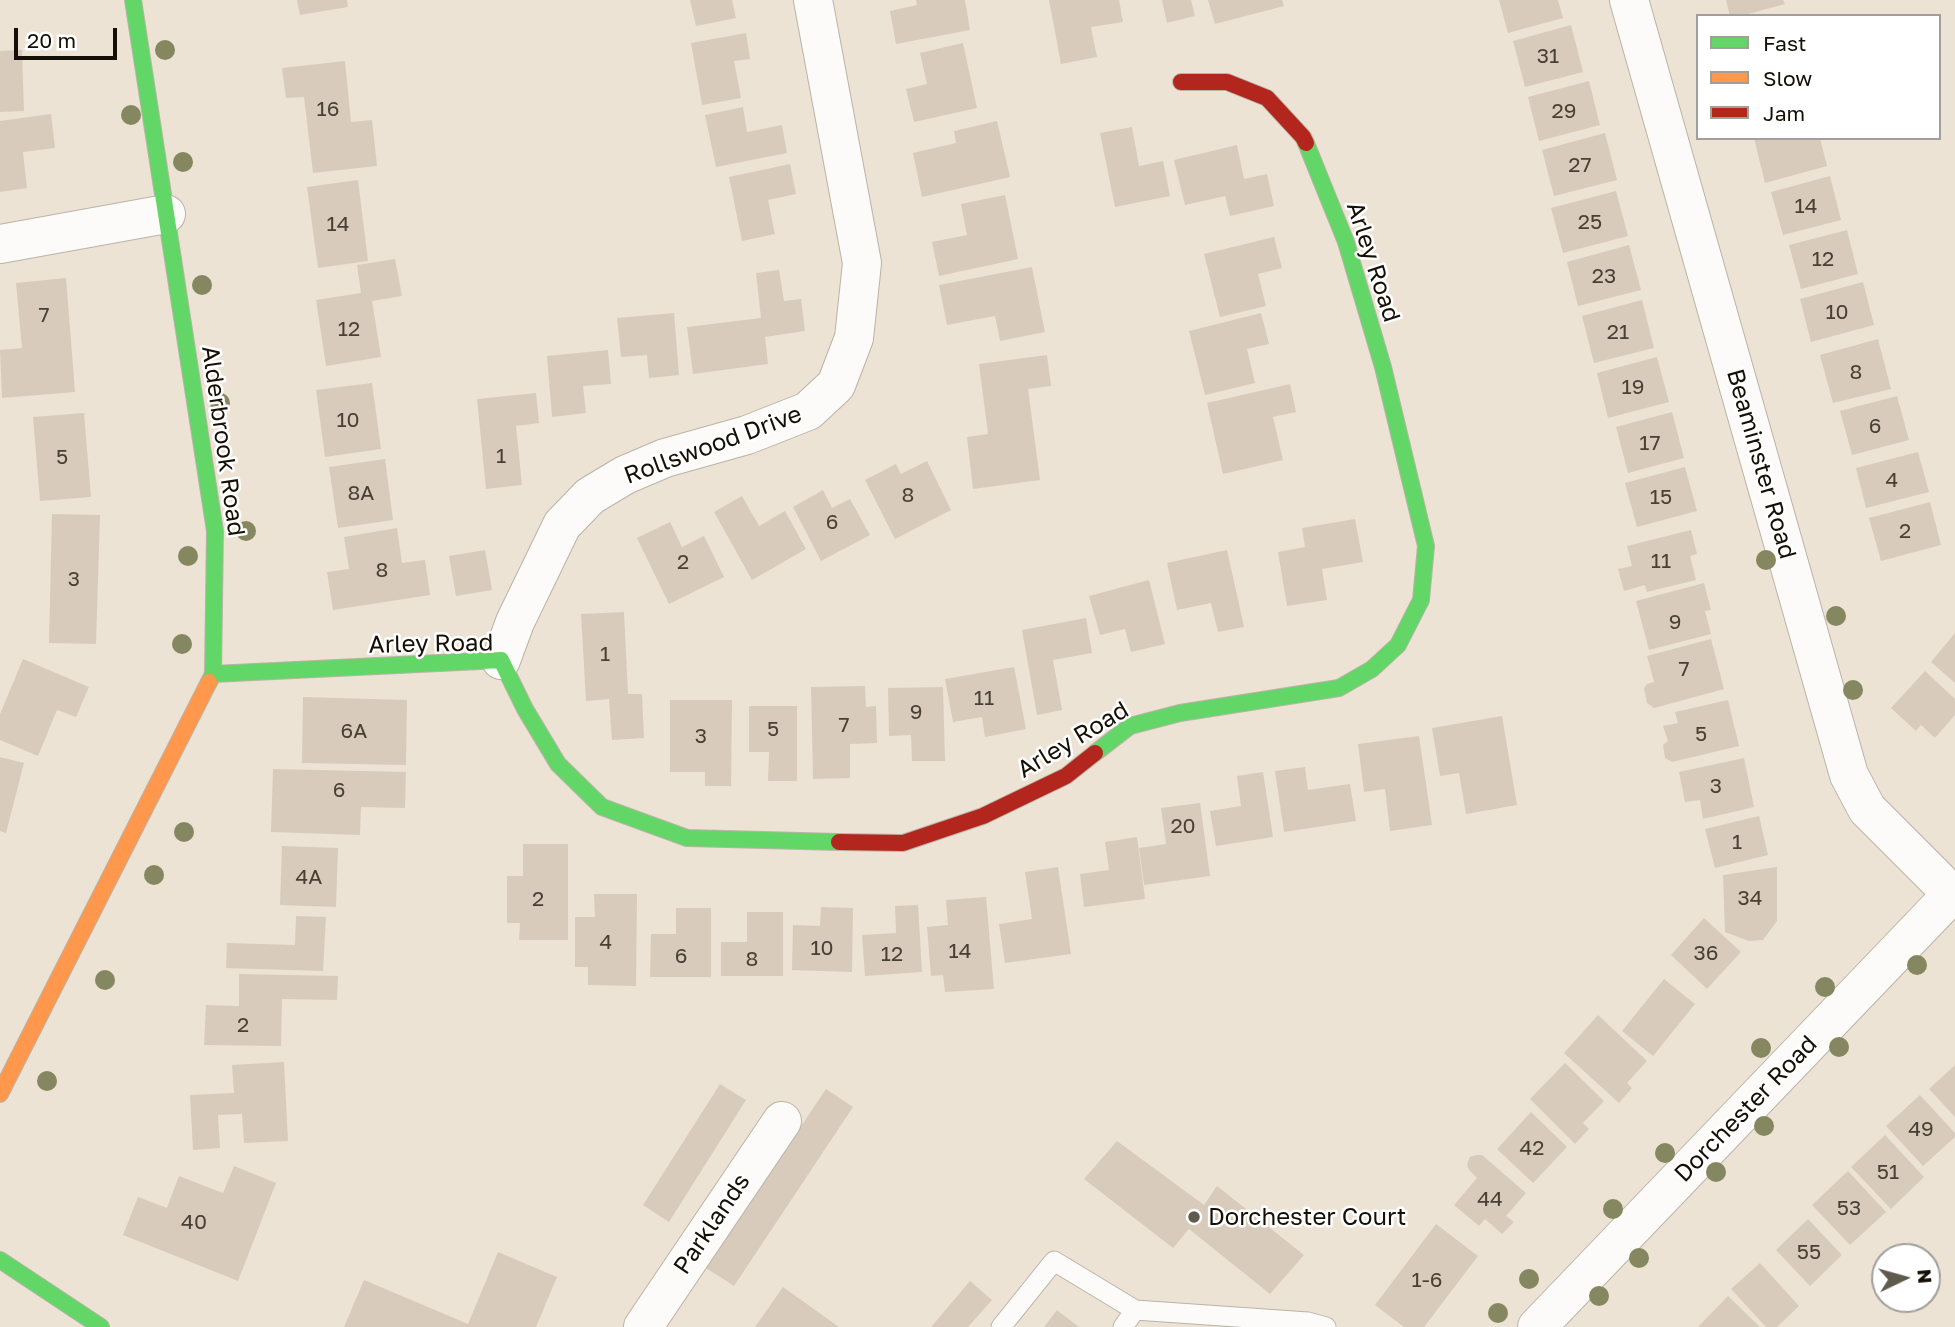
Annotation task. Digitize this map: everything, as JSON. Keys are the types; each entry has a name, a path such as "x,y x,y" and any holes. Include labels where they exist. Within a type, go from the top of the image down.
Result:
{"street":[{"name":"Alderbrook Road","path":"0,1094 213,674 215,531 133,0"},
{"name":"Rollswood Drive","path":"501,660 515,622 562,525 590,496 625,475 664,458 747,435 808,411 836,385 854,338 862,263 813,0"},
{"name":"Beaminster Road","path":"1629,0 1849,775 1867,809 1954,893"},
{"name":"Arley Road","path":"213,674 501,660 525,709 558,764 602,807 687,838 903,843 984,816 1066,776 1130,726 1180,713 1339,688 1372,669 1398,645 1422,600 1426,546 1382,367 1346,242 1303,138 1267,98 1227,82 1181,82"},
{"path":"0,244 166,214"},
{"name":"Dorchester Road","path":"1537,1327 1954,893"},
{"name":"Parklands","path":"643,1327 782,1121"},
{"path":"0,1260 101,1327"}],"lane":[{"path":"1001,1327 1054,1261 1135,1310 1308,1322 1326,1327"},
{"path":"1123,1327 1135,1310"}],"building":[{"path":"297,0 347,0 348,7 300,15"},
{"path":"690,0 732,0 736,18 696,26"},
{"path":"916,0 965,0 970,30 896,44 890,11 917,5"},
{"path":"1049,0 1119,0 1123,22 1091,27 1097,57 1061,64"},
{"path":"1162,0 1191,0 1195,16 1167,23"},
{"path":"1208,0 1282,0 1284,6 1215,24"},
{"path":"1499,0 1558,0 1563,18 1508,33"},
{"path":"1726,0 1783,0 1785,4 1748,14 1730,14"},
{"path":"1571,25 1583,72 1525,87 1513,41"},
{"path":"746,33 750,59 734,61 741,98 702,105 691,43"},
{"path":"963,43 977,108 914,122 906,89 927,84 920,53"},
{"path":"22,50 24,111 0,112 0,51"},
{"path":"345,61 351,122 372,120 377,166 313,173 304,97 286,98 282,68"},
{"path":"1589,81 1600,125 1539,141 1528,97"},
{"path":"743,107 747,132 782,125 787,153 716,167 705,115"},
{"path":"51,114 55,148 23,152 27,188 0,192 0,121"},
{"path":"997,121 1010,177 922,197 913,153 956,143 954,131"},
{"path":"1132,127 1139,166 1163,161 1170,196 1115,207 1100,133"},
{"path":"1605,133 1617,180 1554,196 1542,150"},
{"path":"1754,140 1820,140 1827,166 1765,183"},
{"path":"1237,145 1244,179 1267,174 1274,206 1230,216 1225,196 1185,205 1174,160"},
{"path":"790,164 796,194 768,200 775,234 742,241 729,177"},
{"path":"1830,176 1841,220 1783,235 1771,192"},
{"path":"358,180 368,261 318,268 307,187"},
{"path":"1616,191 1628,236 1563,253 1551,208"},
{"path":"1005,195 1018,259 939,276 932,242 967,235 961,204"},
{"path":"1847,230 1858,274 1801,289 1789,245"},
{"path":"1274,237 1282,268 1258,274 1266,306 1220,317 1204,254"},
{"path":"1629,245 1641,290 1578,306 1567,262"},
{"path":"395,259 402,296 372,301 381,357 326,366 316,300 361,293 357,265"},
{"path":"1032,267 1045,332 1000,341 995,316 947,325 939,285"},
{"path":"779,270 784,301 801,299 805,331 765,337 768,364 693,374 687,327 761,318 756,273"},
{"path":"66,278 75,392 2,398 0,350 22,348 16,283"},
{"path":"1863,282 1874,325 1811,342 1800,299"},
{"path":"1642,300 1654,348 1594,363 1582,316"},
{"path":"674,313 679,375 649,378 647,355 621,357 617,318"},
{"path":"1261,313 1269,344 1247,349 1255,383 1205,395 1189,331"},
{"path":"1878,339 1891,389 1833,403 1820,355"},
{"path":"608,350 611,384 583,386 586,413 552,417 547,356"},
{"path":"1047,355 1051,386 1028,389 1040,480 973,489 967,437 988,434 979,364"},
{"path":"1657,357 1669,402 1608,418 1597,373"},
{"path":"372,383 381,449 325,457 316,390"},
{"path":"1290,384 1296,412 1273,417 1283,460 1223,474 1207,403"},
{"path":"536,393 539,423 516,426 522,485 486,489 477,399"},
{"path":"1897,396 1909,440 1852,455 1840,411"},
{"path":"1672,412 1684,458 1628,473 1616,427"},
{"path":"84,413 91,497 40,501 33,417"},
{"path":"1918,452 1929,492 1866,508 1856,468"},
{"path":"385,459 393,520 338,528 329,467"},
{"path":"927,461 951,510 895,539 865,480 896,464 901,474"},
{"path":"1685,467 1697,511 1637,527 1625,483"},
{"path":"823,490 832,508 850,499 870,535 821,561 793,507"},
{"path":"742,496 759,526 785,511 806,549 752,580 714,512"},
{"path":"1930,502 1941,545 1881,561 1869,518"},
{"path":"52,514 100,515 96,644 49,643"},
{"path":"1355,519 1363,562 1322,569 1327,600 1287,606 1278,552 1305,547 1302,528"},
{"path":"670,522 682,547 704,536 724,577 669,604 637,538"},
{"path":"397,528 402,563 425,560 430,595 333,610 327,572 349,569 344,537"},
{"path":"1691,530 1697,554 1690,556 1696,580 1647,592 1645,585 1624,591 1618,569 1632,566 1627,546"},
{"path":"485,550 492,590 456,596 449,556"},
{"path":"1227,550 1244,627 1218,632 1211,603 1177,610 1167,563"},
{"path":"1149,580 1165,644 1131,652 1125,629 1100,635 1089,596"},
{"path":"1704,583 1711,610 1705,611 1711,634 1649,650 1636,601"},
{"path":"624,612 628,694 642,694 644,738 612,740 609,699 586,701 581,614"},
{"path":"1086,618 1092,653 1053,660 1062,710 1037,715 1022,630"},
{"path":"1955,633 1955,683 1931,662"},
{"path":"1711,639 1724,689 1654,708 1647,703 1644,688 1654,682 1647,656"},
{"path":"23,659 89,687 76,717 57,710 38,756 0,740 0,714"},
{"path":"1014,667 1026,729 985,737 982,717 953,722 945,679"},
{"path":"1925,671 1955,699 1955,715 1935,738 1921,725 1916,731 1891,708"},
{"path":"865,686 866,707 876,706 877,743 850,744 850,778 813,779 811,687"},
{"path":"943,687 945,761 912,761 911,735 889,736 888,688"},
{"path":"303,697 407,700 406,765 302,763"},
{"path":"670,700 732,700 731,786 705,786 705,772 670,772"},
{"path":"1728,700 1739,746 1672,762 1665,758 1663,745 1668,741 1663,726 1678,723 1675,712"},
{"path":"749,706 797,706 797,781 768,781 769,752 749,752"},
{"path":"1502,716 1517,805 1466,814 1459,773 1440,776 1432,728"},
{"path":"1419,736 1432,825 1390,831 1385,789 1364,792 1358,744"},
{"path":"0,757 24,763 6,833 0,831"},
{"path":"1744,758 1754,807 1703,819 1700,800 1685,802 1679,772"},
{"path":"1305,767 1308,790 1350,784 1356,821 1284,832 1275,771"},
{"path":"273,769 406,772 405,808 361,807 360,835 271,832"},
{"path":"1263,772 1273,837 1216,846 1210,811 1241,806 1237,776"},
{"path":"1200,803 1210,876 1144,885 1139,848 1166,844 1161,808"},
{"path":"1759,816 1768,855 1715,868 1705,829"},
{"path":"1137,837 1145,899 1084,907 1080,874 1109,870 1105,842"},
{"path":"523,844 568,844 568,940 519,940 520,923 507,923 507,876 523,876"},
{"path":"282,846 338,848 336,907 280,905"},
{"path":"1058,867 1071,954 1005,963 999,924 1032,919 1025,872"},
{"path":"1777,867 1777,921 1763,940 1749,941 1725,932 1723,875"},
{"path":"594,894 637,894 636,986 588,985 588,967 575,967 575,917 595,917"},
{"path":"986,897 994,989 945,992 943,975 931,976 927,927 948,925 946,900"},
{"path":"918,905 922,972 865,976 862,935 896,933 895,906"},
{"path":"821,907 853,908 852,972 792,970 793,925 820,926"},
{"path":"676,908 711,908 711,977 650,977 651,934 676,934"},
{"path":"747,912 783,912 783,976 721,976 721,942 747,942"},
{"path":"296,916 326,917 323,971 226,968 227,943 295,945"},
{"path":"1704,918 1741,952 1707,989 1671,955"},
{"path":"239,974 338,976 337,1000 282,999 281,1046 204,1045 206,1005 239,1006"},
{"path":"1664,979 1695,1004 1653,1056 1622,1031"},
{"path":"1598,1015 1647,1061 1627,1083 1632,1088 1619,1103 1564,1053"},
{"path":"284,1062 288,1141 244,1143 242,1114 218,1115 220,1148 193,1150 190,1095 234,1093 232,1065"},
{"path":"1565,1063 1604,1101 1583,1123 1589,1129 1575,1144 1530,1099"},
{"path":"1955,1065 1955,1117 1929,1089"},
{"path":"720,1084 746,1100 669,1222 643,1205"},
{"path":"826,1089 853,1107 734,1286 706,1268"},
{"path":"1920,1095 1955,1133 1955,1137 1923,1166 1886,1126"},
{"path":"1531,1112 1567,1147 1533,1183 1497,1149"},
{"path":"1885,1135 1924,1177 1891,1209 1851,1167"},
{"name":"Dorchester Court","path":"1117,1141 1204,1205 1217,1186 1304,1255 1270,1294 1189,1229 1173,1248 1084,1179"},
{"path":"1482,1155 1526,1193 1506,1216 1514,1222 1502,1234 1485,1219 1479,1226 1454,1205 1477,1178 1467,1164 1470,1157"},
{"path":"234,1166 276,1183 238,1281 123,1235 138,1197 167,1208 179,1176 223,1193"},
{"path":"1848,1171 1886,1212 1850,1245 1812,1205"},
{"path":"1808,1219 1842,1255 1810,1286 1776,1250"},
{"name":"Dorchester Court","path":"1436,1224 1478,1256 1424,1327 1404,1327 1375,1305"},
{"path":"498,1252 557,1277 536,1327 344,1327 364,1280 468,1324"},
{"path":"1760,1263 1799,1306 1777,1327 1766,1327 1731,1289"},
{"path":"970,1281 992,1300 968,1327 931,1327"},
{"path":"783,1287 839,1327 755,1327"},
{"path":"1728,1296 1760,1327 1698,1327"},
{"path":"1057,1310 1079,1327 1044,1327"}],"traffic: fast":[{"path":"133,0 215,531 213,674 209,682"},
{"path":"1095,753 1130,726 1180,713 1339,688 1372,669 1398,645 1421,600 1426,546 1383,367 1346,242 1306,143"},
{"path":"213,674 501,660 525,709 558,764 602,807 687,838 839,842"},
{"path":"0,1260 101,1327"}],"traffic: slow":[{"path":"0,1094 209,682"}],"traffic: jam":[{"path":"1181,82 1227,82 1267,98 1306,143"},
{"path":"839,842 903,843 983,816 1066,776 1095,753"}],"place":[{"name":"Dorchester Court","path":"1194,1217"}]}
